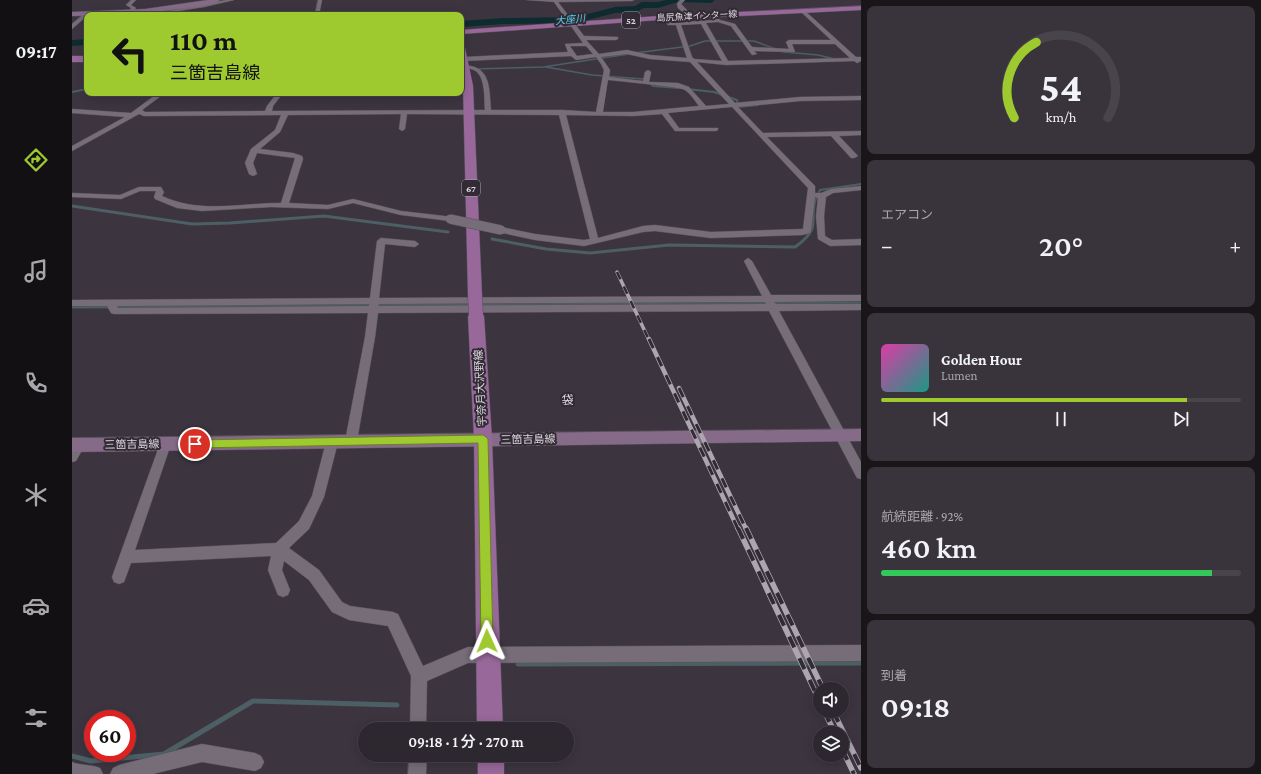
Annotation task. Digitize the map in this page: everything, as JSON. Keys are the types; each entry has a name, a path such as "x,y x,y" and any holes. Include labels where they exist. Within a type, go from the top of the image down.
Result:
{"main road":[{"path":"131,12 174,8 217,0"},
{"name":"島尻魚津インター線","path":"464,32 690,16 861,8"},
{"path":"72,14 84,14"},
{"path":"72,59 84,59"},
{"name":"宇奈月大沢野線","path":"464,69 468,86 475,306 483,439 490,722"},
{"name":"三箇吉島線","path":"74,449 165,444 861,435"},
{"path":"491,762 491,774"}],"street":[{"path":"131,12 134,8 128,5 134,0"},
{"path":"165,12 232,0"},
{"path":"318,12 320,0"},
{"path":"529,0 632,0"},
{"path":"683,0 679,4 680,7 690,16"},
{"path":"555,1 607,70 600,114"},
{"path":"802,11 859,61"},
{"path":"710,15 718,21"},
{"path":"72,27 84,17"},
{"path":"664,18 670,24 718,21 733,25 759,62"},
{"path":"703,22 726,63"},
{"path":"72,195 121,197 127,195 133,190 158,189 160,192 158,197 168,204 183,208 219,209 284,205 328,207 353,201 402,213 450,219 501,230 573,242 595,241 643,229 655,228 711,235 807,231 812,188 692,60 678,24"},
{"path":"582,38 616,38"},
{"path":"750,49 794,51 789,42 836,42"},
{"path":"587,44 567,45 576,58 627,52 650,57 726,63 859,61"},
{"path":"464,65 530,57 534,55 572,54"},
{"path":"464,65 496,63"},
{"path":"464,65 472,67 481,72 485,79 488,111"},
{"path":"646,83 648,72"},
{"path":"606,78 683,86 687,88 704,108"},
{"path":"72,149 131,114 139,111 139,109 158,96"},
{"path":"268,113 270,106 278,96"},
{"path":"139,111 144,114 488,111 632,114 819,98 861,98"},
{"path":"72,111 131,114"},
{"path":"402,130 404,112"},
{"path":"562,112 595,241"},
{"path":"663,112 677,130 716,129"},
{"path":"253,174 249,163 254,151 278,130 285,113"},
{"path":"761,135 861,133"},
{"path":"833,134 858,156 861,163"},
{"path":"72,143 81,144"},
{"path":"254,151 298,156 299,159 284,205"},
{"path":"812,195 822,196 831,192 861,188"},
{"path":"822,196 820,216 821,236 830,242 861,242"},
{"path":"352,441 370,337 381,241 415,244"},
{"path":"748,261 861,474"},
{"path":"72,303 112,307 374,306 612,308 771,303 861,298"},
{"path":"771,303 861,307"},
{"path":"283,590 275,570 279,549 304,525 318,497 332,442"},
{"path":"119,577 165,444"},
{"path":"126,557 279,549 314,575 337,607 349,613 393,619 419,679 418,722"},
{"path":"419,679 468,655 861,653"},
{"path":"119,774 202,753 255,762"},
{"path":"417,774 418,762"},
{"path":"72,771 77,773 94,774"}],"waterway":[{"name":"大座川","path":"464,24 503,21 576,20 615,10 636,9 642,5 658,5 675,0"},
{"name":"大座川","path":"681,0 711,0"},
{"path":"635,53 690,46 705,41 754,41 784,52 818,55 835,59"},
{"name":"大座川","path":"72,43 84,42"},
{"path":"474,69 543,67 629,54"},
{"path":"546,67 592,75 643,79 652,85"},
{"path":"652,85 679,88"},
{"path":"687,89 714,92 737,100 738,107 758,105"},
{"path":"72,92 84,90"},
{"path":"817,196 820,190 861,184"},
{"path":"492,239 546,249 590,253 669,245 795,247 810,233 813,222 814,203 817,195"},
{"path":"72,206 192,224 230,223 324,216 448,232"},
{"path":"479,305 861,303"},
{"path":"72,307 473,305"},
{"path":"518,664 861,663"},
{"path":"72,756 91,761 164,754 253,701 397,705"}],"railway":[{"path":"617,272 649,340"},
{"path":"649,339 738,529"},
{"path":"679,388 746,529"},
{"path":"738,528 813,687"},
{"path":"746,528 820,682"},
{"path":"828,718 832,726"},
{"path":"836,718 861,768"},
{"path":"848,762 854,774"}],"district":[{"name":"袋","path":"568,400"}],"route":[{"path":"195,444 483,439 487,641"}]}
